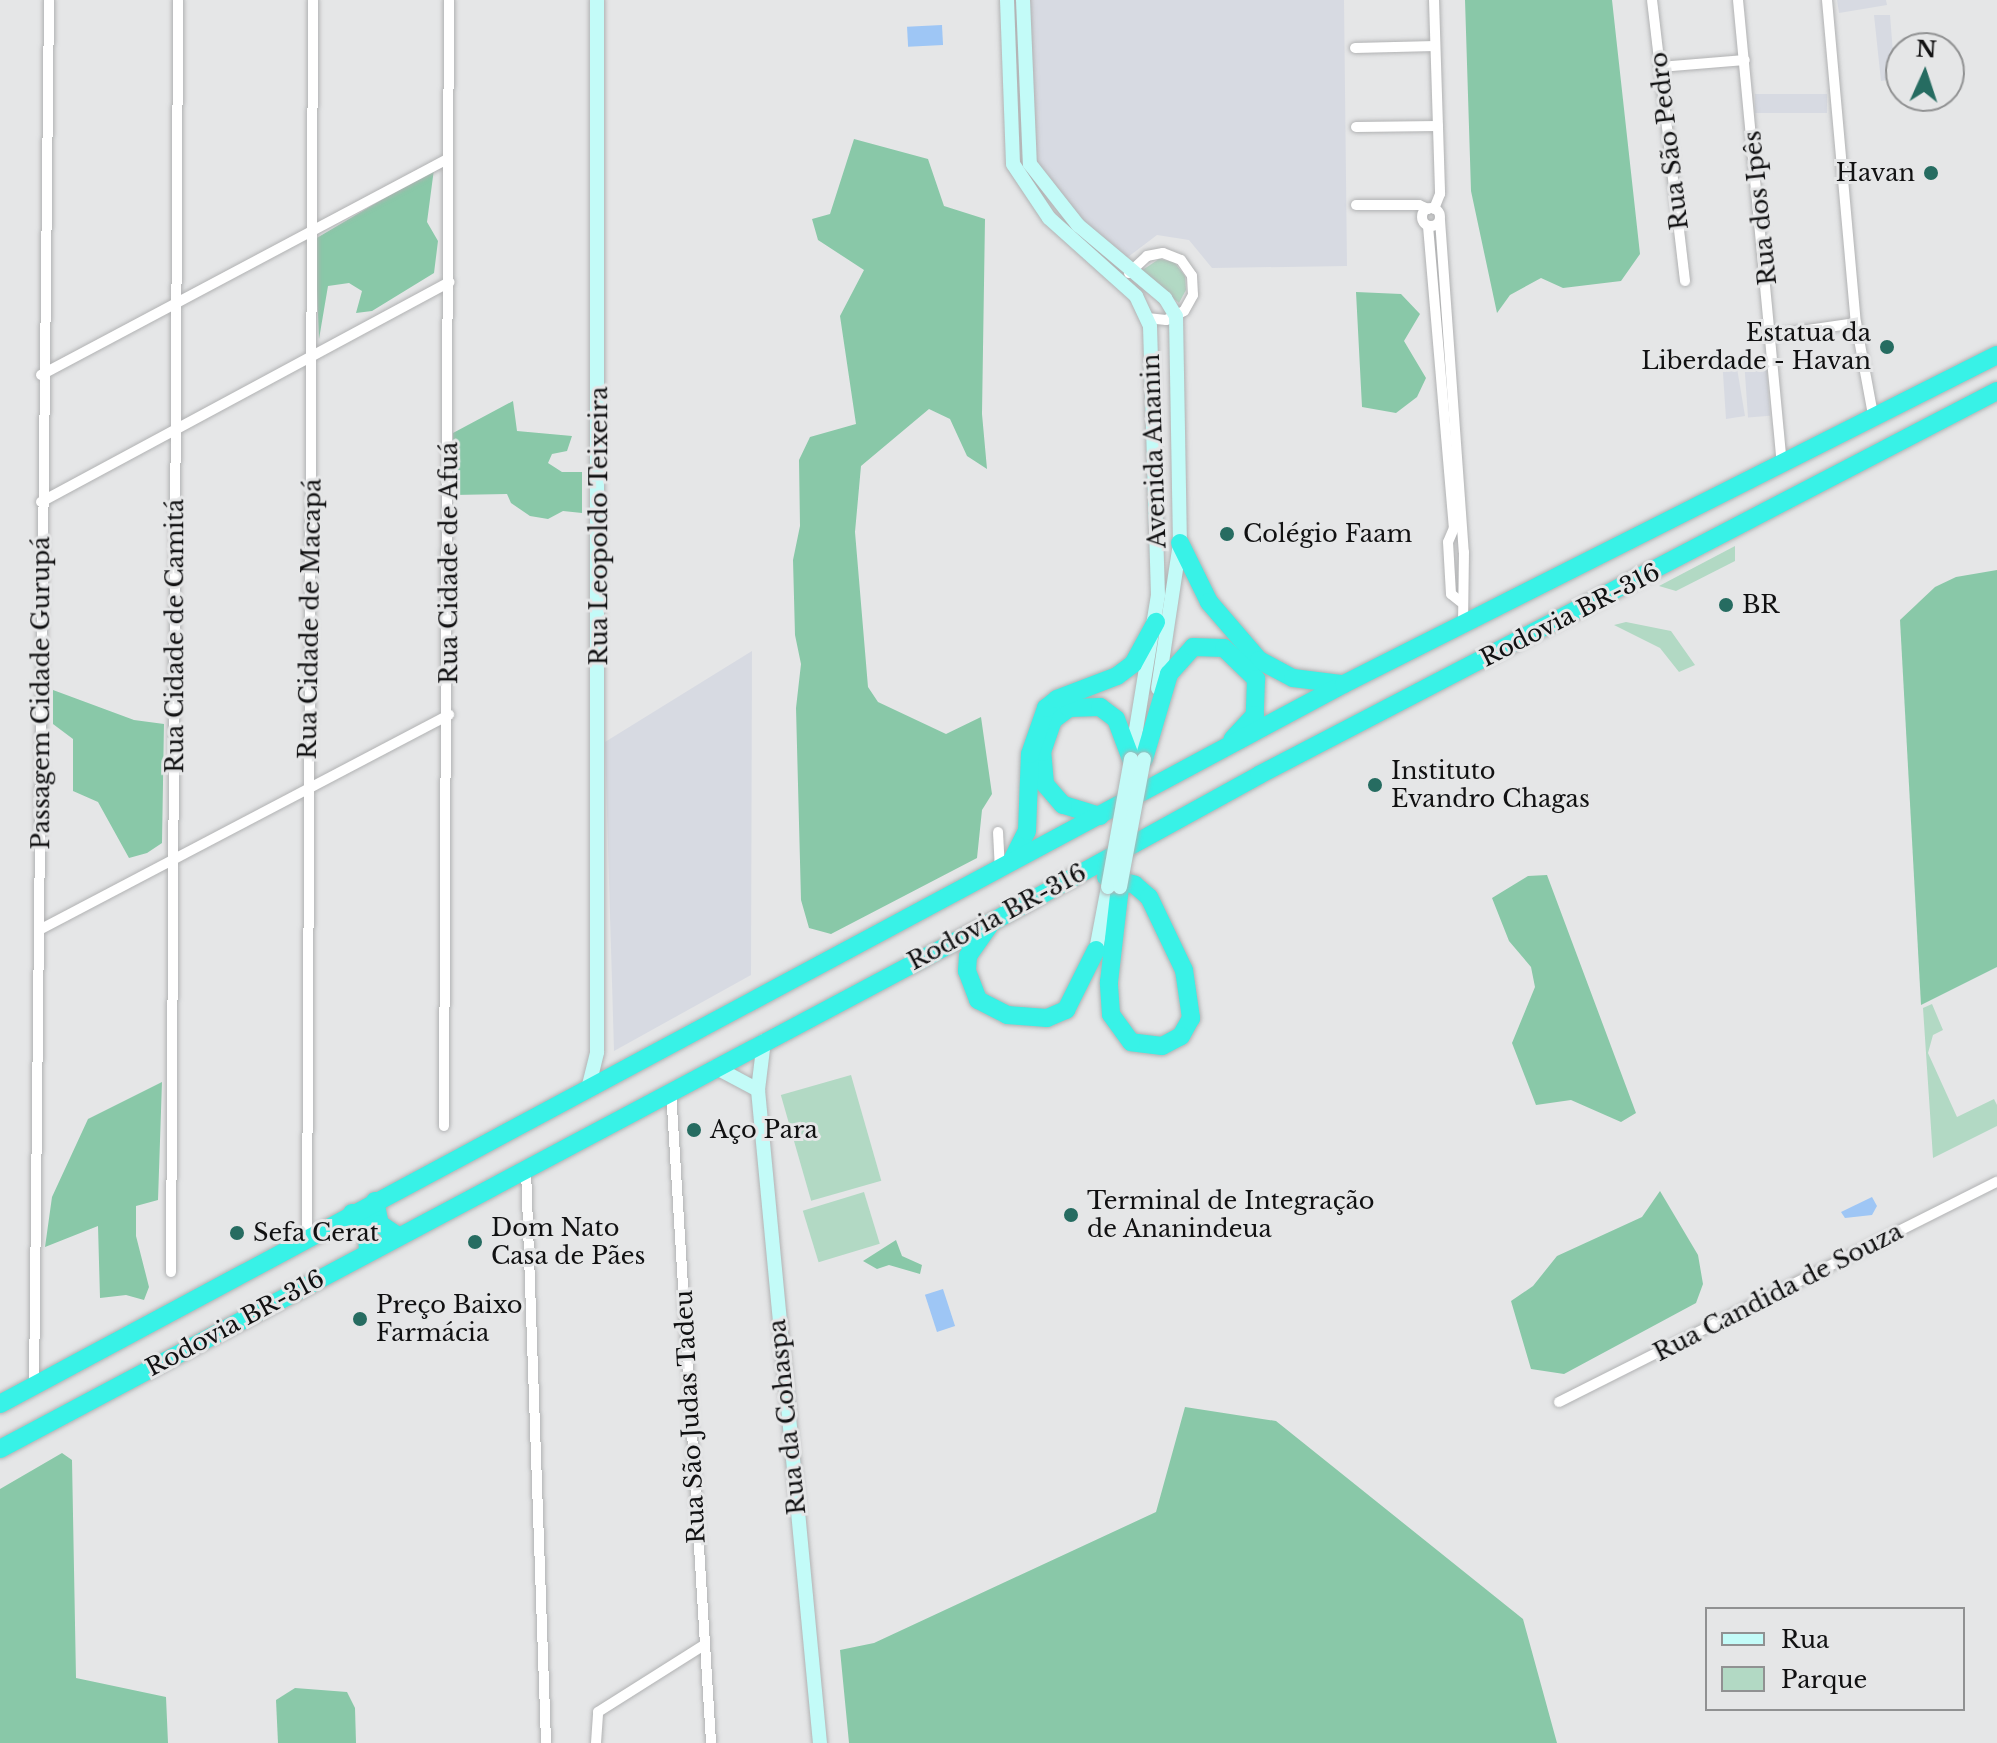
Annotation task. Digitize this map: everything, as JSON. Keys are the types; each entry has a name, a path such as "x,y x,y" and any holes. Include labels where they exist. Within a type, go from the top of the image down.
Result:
{"highway":[{"name":"Rodovia BR-316","path":"0,1404 140,1332 352,1213 1344,684 1463,628 1873,415 1997,355"},
{"name":"Rodovia BR-316","path":"0,1449 671,1090 1076,878 1259,775 1997,391"},
{"path":"1180,543 1209,602 1259,660 1293,678 1344,684"},
{"path":"1006,865 1027,831 1030,754 1046,708 1057,699 1117,676 1133,664 1156,622"},
{"path":"1137,759 1176,660 1205,644 1224,648 1242,661 1258,691 1255,715 1210,758"},
{"path":"1100,816 1063,805 1045,784 1042,752 1053,720 1069,708 1100,707 1116,719 1137,759"},
{"path":"1076,878 1116,877 1149,897 1184,970 1193,1006 1185,1031 1162,1046 1131,1042 1111,1014 1109,982 1114,887"},
{"path":"992,922 968,956 967,971 978,1000 1007,1015 1047,1018 1066,1010 1096,950"},
{"path":"375,1201 377,1220 398,1236"},
{"path":"352,1213 367,1226 368,1251"}],"main road":[{"name":"Rua Leopoldo Teixeira","path":"588,1089 597,1052 597,0"},
{"name":"Avenida Ananin","path":"1007,0 1013,164 1049,218 1125,285 1147,318 1155,445 1156,622 1137,759"},
{"path":"1023,0 1026,153 1056,201 1165,298 1176,316"},
{"name":"Avenida Ananin","path":"1096,950 1114,887 1180,543 1176,316"},
{"name":"Rua da Cohaspa","path":"764,1041 758,1090 820,1743"},
{"path":"597,1052 619,1071"},
{"path":"715,1067 758,1090"}],"street":[{"name":"Passagem Cidade Gurupá","path":"34,1387 41,929 41,375 49,0"},
{"name":"Rua Cidade de Camitá","path":"171,1272 176,860 174,307 178,0"},
{"name":"Rua Cidade de Macapá","path":"307,1238 313,0"},
{"name":"Rua Cidade de Afuá","path":"444,1126 449,715 449,0"},
{"path":"1434,0 1440,194 1423,218 1428,226 1465,574 1466,593 1461,602 1463,628"},
{"name":"Rua São Pedro","path":"1652,0 1685,281"},
{"name":"Rua dos Ipês","path":"1738,0 1773,335 1782,464"},
{"path":"1827,0 1856,323 1873,415"},
{"path":"1355,48 1435,46"},
{"path":"1660,67 1745,60"},
{"path":"1356,127 1438,126"},
{"path":"41,375 174,307 447,159"},
{"path":"1356,205 1419,205 1431,209 1440,220 1458,528 1448,542 1451,594 1461,602"},
{"path":"1428,226 1440,220"},
{"path":"1125,285 1131,270 1157,253 1181,260 1192,276 1193,295 1176,316 1147,318"},
{"path":"41,502 449,282"},
{"path":"1773,335 1856,323"},
{"path":"1450,575 1465,574"},
{"path":"41,929 449,715"},
{"path":"998,832 1006,865"},
{"name":"Rua São Judas Tadeu","path":"671,1090 711,1743"},
{"path":"526,1169 546,1743"},
{"name":"Rua Candida de Souza","path":"1559,1402 1997,1182"},
{"path":"596,1743 598,1712 704,1645"}],"shaded area":[{"path":"1027,0 1344,0 1347,266 1212,268 1189,240 1157,235 1124,260 1067,207 1032,154"},
{"path":"1837,0 1886,0 1887,5 1839,13"},
{"path":"1874,15 1890,15 1891,32 1885,32 1885,80 1881,81"},
{"path":"1755,94 1827,94 1827,113 1755,113"},
{"path":"1735,356 1745,416 1726,419 1722,358"},
{"path":"1766,359 1770,416 1748,417 1744,361"},
{"path":"752,651 751,975 614,1051 605,742"}],"green space":[{"path":"1465,0 1612,0 1640,254 1621,281 1563,288 1541,278 1510,295 1497,313 1471,191"},
{"path":"854,139 928,159 944,206 985,219 982,414 987,469 967,456 950,419 929,409 861,466 855,532 868,687 878,702 946,734 981,717 992,794 982,810 977,858 831,934 809,928 801,900 796,708 801,664 795,635 793,560 800,526 799,460 810,437 856,424 840,316 864,270 818,240 812,219 830,214"},
{"path":"434,169 427,222 438,241 434,273 372,311 356,313 362,291 349,283 328,286 319,339 315,239"},
{"path":"1159,259 1174,262 1185,276 1186,290 1179,303 1141,271"},
{"path":"1356,292 1401,294 1420,314 1404,341 1426,378 1417,397 1396,413 1362,407"},
{"path":"513,401 517,431 572,436 567,451 552,454 548,463 562,472 582,472 582,513 563,511 548,519 530,516 511,503 507,494 453,495 453,433"},
{"path":"1735,546 1735,561 1676,591 1659,586"},
{"path":"1997,570 1997,967 1921,1005 1900,620 1935,587 1956,577"},
{"path":"1626,622 1671,631 1695,665 1679,672 1660,648 1614,625"},
{"path":"53,690 134,720 164,724 162,843 147,853 129,858 98,802 73,791 73,739 53,724"},
{"path":"1547,875 1636,1113 1621,1122 1571,1100 1536,1105 1512,1043 1535,987 1531,967 1509,941 1492,898 1528,876"},
{"path":"1932,1004 1943,1030 1933,1035 1928,1053 1957,1117 1994,1099 1997,1105 1997,1126 1933,1158 1923,1008"},
{"path":"851,1075 881,1181 811,1201 781,1095"},
{"path":"162,1082 158,1200 136,1206 136,1236 149,1287 144,1300 126,1295 100,1298 98,1226 45,1247 52,1197 88,1119"},
{"path":"1660,1191 1698,1255 1703,1284 1696,1303 1564,1374 1531,1369 1511,1301 1533,1286 1557,1256 1642,1217"},
{"path":"864,1192 880,1244 819,1262 803,1211"},
{"path":"896,1240 902,1256 922,1265 920,1274 889,1265 877,1269 863,1261"},
{"path":"1185,1407 1276,1421 1523,1619 1557,1743 849,1743 840,1650 874,1643 1156,1512"},
{"path":"62,1453 72,1460 76,1678 166,1697 168,1743 0,1743 0,1489"},
{"path":"295,1688 347,1692 355,1708 356,1743 278,1743 276,1700"}],"water":[{"path":"942,25 943,45 908,47 907,27"},
{"path":"1872,1197 1877,1206 1872,1215 1845,1218 1841,1212"},
{"path":"943,1289 955,1326 937,1332 925,1295"}],"place":[{"name":"Havan","path":"1931,173"},
{"name":"Estatua da Liberdade - Havan","path":"1887,347"},
{"name":"Colégio Faam","path":"1227,534"},
{"name":"BR","path":"1726,605"},
{"name":"Instituto Evandro Chagas","path":"1375,785"},
{"name":"Aço Para","path":"694,1130"},
{"name":"Terminal de Integração de Ananindeua","path":"1071,1215"},
{"name":"Sefa Cerat","path":"237,1233"},
{"name":"Dom Nato Casa de Pães","path":"475,1242"},
{"name":"Preço Baixo Farmácia","path":"360,1319"}]}
